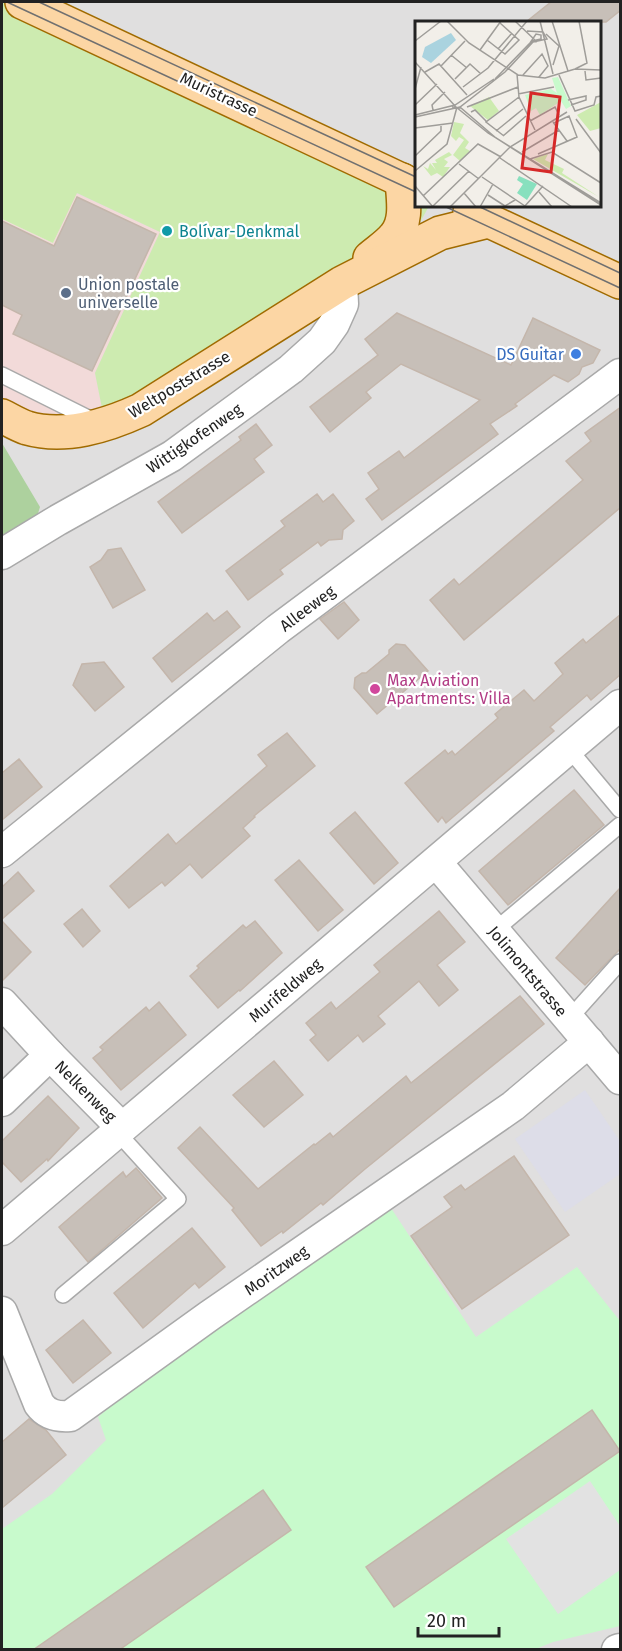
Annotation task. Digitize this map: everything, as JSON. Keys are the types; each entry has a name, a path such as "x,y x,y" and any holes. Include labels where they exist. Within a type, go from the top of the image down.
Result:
{"main road":[{"name":"Muristrasse","path":"22,2 409,184"},
{"name":"Weltpoststrasse","path":"342,283 396,236 404,214 409,184"},
{"path":"458,207 621,282"},
{"name":"Weltpoststrasse","path":"2,416 26,428 69,431 103,425 141,410 342,283 440,233 489,220"}],"street":[{"name":"Wittigkofenweg","path":"2,554 178,452 291,369 322,341 334,324 343,304 342,283"},
{"name":"Alleeweg","path":"2,852 278,629 621,374"},
{"name":"Murifeldweg","path":"2,1230 621,705"},
{"name":"Jolimontstrasse","path":"436,862 621,1079"},
{"name":"Nelkenweg","path":"2,1003 120,1130"},
{"name":"Moritzweg","path":"2,1312 39,1404 47,1413 55,1416 70,1416 218,1310 513,1106 589,1042"},
{"name":"Nelkenweg","path":"2,1101 50,1055"}],"lane":[{"path":"2,375 103,425"},
{"path":"569,749 621,810"},
{"path":"494,931 621,825"},
{"path":"569,1019 621,962"},
{"path":"63,1295 178,1199 120,1130"}],"shaded area":[{"path":"2,2 620,2 620,1649 2,1649 2,402 160,232 2,219"},
{"path":"76,193 160,232 95,373 104,418 52,422 2,402 2,219 53,243"},
{"path":"585,1090 620,1141 620,1174 565,1212 515,1139"},
{"path":"590,1481 620,1526 620,1570 558,1614 506,1539"}],"green space":[{"path":"2,2 15,2 415,207 428,207 417,228 104,418 95,373 160,232 77,193 53,243 2,219"},
{"path":"2,443 40,507 34,526 2,546"},
{"path":"387,1202 476,1337 577,1267 620,1321 620,1626 553,1642 533,1650 2,1649 2,1529 52,1494 106,1440 98,1417 123,1396"}],"building":[{"path":"551,2 621,2 621,10 606,22 527,21"},
{"path":"77,197 156,234 92,371 13,334 22,315 2,305 2,221 54,246"},
{"path":"397,313 511,365 533,318 600,350 593,363 582,367 579,374 568,382 554,375 515,404 517,406 490,424 498,434 382,520 366,499 379,489 368,473 399,451 404,458 480,400 401,364 366,392 371,398 330,432 310,407 378,355 365,339"},
{"path":"621,407 621,507 464,640 430,600 454,579 459,585 583,480 566,461 591,441 585,433"},
{"path":"256,424 272,445 254,459 264,472 182,533 158,502 241,440 239,437"},
{"path":"317,494 323,502 333,494 354,521 343,530 342,539 329,540 321,546 318,542 280,570 283,574 248,600 226,571 285,526 281,521"},
{"path":"121,548 145,590 113,608 90,567 101,560 108,550"},
{"path":"344,602 359,620 338,639 320,619"},
{"path":"227,611 240,627 172,682 153,658 207,613 214,621"},
{"path":"621,614 621,674 591,700 587,695 550,727 554,731 446,823 442,817 438,822 405,783 445,750 448,754 452,751 455,755 498,718 495,714 524,690 534,701 563,674 555,663 583,639 586,643"},
{"path":"396,644 405,645 428,671 377,714 354,688 355,678 366,673 389,654 389,650"},
{"path":"104,662 124,687 95,711 73,685 82,664"},
{"path":"287,733 315,766 254,816 243,828 250,836 202,878 190,864 165,886 162,882 129,908 110,886 168,834 176,844 267,766 258,755"},
{"path":"19,759 42,787 2,820 2,773"},
{"path":"574,790 604,825 508,905 479,871"},
{"path":"355,812 398,863 374,884 330,833"},
{"path":"299,860 343,910 318,931 275,880"},
{"path":"18,872 34,891 2,919 2,887"},
{"path":"621,887 621,948 585,985 556,958"},
{"path":"82,909 100,931 83,947 64,924"},
{"path":"439,911 465,942 437,965 458,990 439,1006 419,981 378,1016 385,1024 363,1042 358,1035 328,1061 310,1040 316,1035 306,1023 331,1002 336,1009 380,972 374,965"},
{"path":"2,921 31,952 2,981"},
{"path":"255,921 282,953 218,1008 190,976 199,968 197,966 243,925 246,928"},
{"path":"520,996 544,1024 323,1205 321,1203 283,1233 282,1231 261,1246 232,1210 234,1208 178,1148 200,1127 258,1189 314,1144 330,1133 333,1137 406,1076 411,1083"},
{"path":"159,1002 186,1035 121,1090 93,1058 103,1050 100,1047 146,1007 149,1011"},
{"path":"274,1061 303,1095 264,1127 233,1095"},
{"path":"48,1096 79,1128 48,1161 47,1159 21,1182 2,1162 2,1141"},
{"path":"514,1156 569,1235 462,1309 411,1236 452,1207 444,1197 461,1185 465,1190"},
{"path":"136,1168 162,1198 88,1262 59,1227 123,1172 126,1177"},
{"path":"192,1228 225,1267 199,1288 195,1283 143,1328 114,1293"},
{"path":"83,1320 111,1353 73,1383 46,1350"},
{"path":"592,1410 620,1451 394,1607 366,1567"},
{"path":"29,1419 46,1430 66,1455 2,1508 2,1442"},
{"path":"263,1490 291,1530 119,1650 33,1650"}],"tram line":[{"path":"7,2 415,192"},
{"path":"39,2 415,177"},
{"path":"446,207 620,288"},
{"path":"480,207 620,273"}],"place":[{"name":"Bolívar-Denkmal","path":"167,231"},
{"name":"Union postale universelle","path":"66,293"},
{"name":"DS Guitar","path":"576,354"},
{"name":"Max Aviation Apartments: Villa","path":"375,689"}]}
